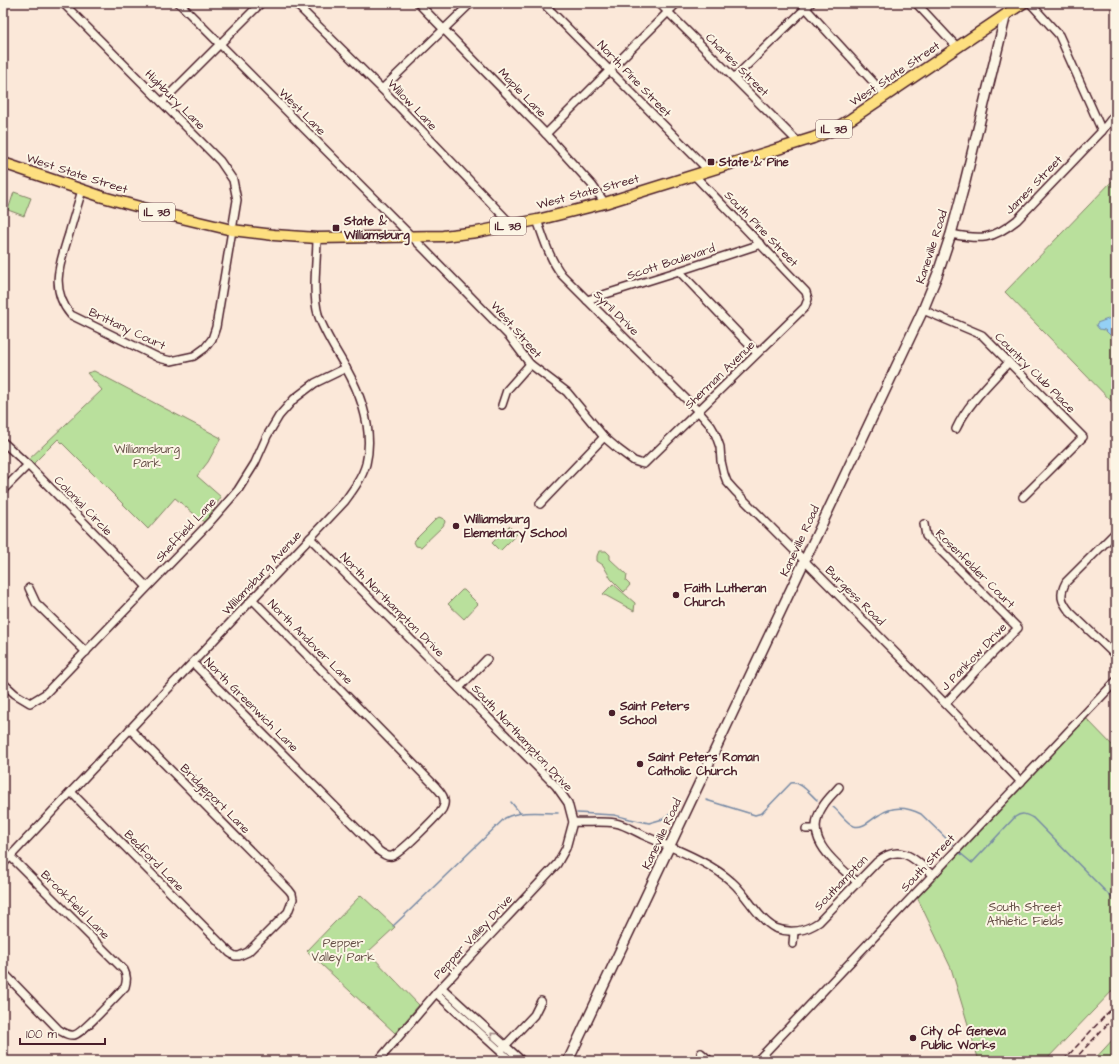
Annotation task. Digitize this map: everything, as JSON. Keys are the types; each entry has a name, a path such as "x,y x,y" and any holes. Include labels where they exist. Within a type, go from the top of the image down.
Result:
{"main road":[{"name":"West State Street","path":"3,163 103,197 232,230 317,238 443,236 477,232 537,220 605,203 799,143 831,131 958,48 1023,3"},
{"name":"Kaneville Road","path":"568,1061 923,310 951,234 1006,14"}],"street":[{"name":"Highbury Lane","path":"63,3 220,162 233,180 237,200 232,230"},
{"name":"West Lane","path":"179,3 410,236"},
{"path":"162,102 261,3"},
{"name":"Willow Lane","path":"295,3 382,89 512,225"},
{"name":"Maple Lane","path":"418,3 546,134 592,185 605,203"},
{"path":"382,89 445,30 471,3"},
{"name":"North Pine Street","path":"543,3 610,69 709,171"},
{"name":"Charles Street","path":"659,3 799,143"},
{"path":"546,134 677,3"},
{"path":"916,3 958,48"},
{"path":"1030,3 1059,35 1102,131"},
{"path":"734,78 806,5 886,96"},
{"name":"James Street","path":"951,234 976,238 990,236 1006,229 1017,220 1102,131 1116,113"},
{"name":"South Pine Street","path":"694,175 806,292 808,299"},
{"name":"Brittany Court","path":"82,190 62,255 58,274 58,287 64,308 71,315 159,358 171,361 194,356 205,348 212,339 216,327 232,230"},
{"name":"Syril Drive","path":"537,220 555,266 568,281 698,411"},
{"name":"West Street","path":"410,236 509,336 530,364 567,392 604,437 634,461 644,464"},
{"name":"Williamsburg Avenue","path":"3,864 345,502 355,489 366,465 368,448 367,426 363,403 358,391 324,329 316,304 315,276 317,238"},
{"name":"Scott Boulevard","path":"587,300 679,272 761,244"},
{"path":"679,272 757,353"},
{"name":"Sherman Avenue","path":"644,464 805,307 808,299"},
{"name":"Country Club Place","path":"923,310 982,335 1083,437 1023,497"},
{"path":"956,429 978,396 1009,362"},
{"path":"502,405 507,390 530,364"},
{"name":"Sheffield Lane","path":"3,683 15,694 30,703 45,694 210,522 238,490 255,463 267,436 279,416 294,399 315,383 346,368"},
{"name":"Burgess Road","path":"698,411 715,434 720,447 724,474 730,486 946,703 1021,782"},
{"path":"540,504 604,437"},
{"name":"Colonial Circle","path":"3,442 28,465 147,587"},
{"path":"3,490 28,465"},
{"name":"Rosenfelder Court","path":"924,524 926,536 1017,627"},
{"path":"1116,532 1066,582 1062,590 1064,605 1116,656"},
{"name":"North Northampton Drive","path":"310,538 459,688"},
{"path":"29,588 36,603 86,652"},
{"name":"North Andover Lane","path":"253,600 443,795 445,800 442,810 404,848 391,856 384,855 379,851"},
{"name":"J Pankow Drive","path":"946,703 1018,628 1017,627"},
{"path":"459,688 487,659"},
{"name":"North Greenwich Lane","path":"193,663 379,851"},
{"name":"South Street","path":"757,1061 1116,681"},
{"name":"South Northampton Drive","path":"459,688 556,786 568,803 573,822"},
{"name":"Bridgeport Lane","path":"130,729 292,894 294,899 288,912 248,952 235,956 222,946"},
{"path":"839,787 822,806 816,820 817,838 824,851 858,883"},
{"name":"Bedford Lane","path":"71,792 222,946"},
{"path":"573,822 617,823 704,863 724,875 740,890 768,923 778,929 794,932 794,944"},
{"name":"Pepper Valley Drive","path":"378,1061 441,987 557,864 566,848 573,822"},
{"path":"806,829 816,829"},
{"name":"Southampton","path":"794,932 810,927 818,922 881,858 893,853 901,853 911,856 932,875"},
{"name":"Brookfield Lane","path":"3,972 59,1030 67,1034 74,1035 80,1032 125,987 126,982 124,970 11,857"},
{"path":"441,987 522,1061"},
{"path":"436,993 511,1061"},
{"path":"500,1052 534,1015 541,1002"},
{"path":"701,1053 710,1061"}],"green space":[{"path":"1116,177 1116,406 1005,292"},
{"path":"14,192 31,198 24,216 8,210"},
{"name":"Williamsburg Park","path":"94,371 221,438 208,462 197,476 221,497 205,523 175,498 148,529 58,439 32,465 27,461 102,390 87,373"},
{"path":"439,517 444,519 445,522 443,526 421,547 416,546 414,542 415,540"},
{"path":"509,526 517,534 500,551 492,543"},
{"path":"599,551 606,551 610,555 610,559 627,575 626,581 630,585 624,592 611,579 603,565 597,561"},
{"path":"613,584 635,603 634,611 603,594"},
{"path":"462,590 464,590 478,604 464,619 448,604"},
{"name":"South Street Athletic Fields","path":"1085,717 1116,749 1116,987 1045,1061 979,1061 951,968 917,897"},
{"name":"Pepper Valley Park","path":"361,895 395,927 368,952 419,1005 395,1033 307,951"},
{"path":"1116,1036 1116,1061 1093,1061"}],"water":[{"path":"1116,316 1116,337 1110,335 1105,330 1099,329 1096,325 1097,323"}],"waterway":[{"path":"706,800 755,815 762,813 791,783 802,786 817,800"},
{"path":"511,802 520,813"},
{"path":"833,807 848,822 857,827 864,825 889,810 900,808 910,810 921,814 953,845"},
{"path":"577,813 614,815 649,823 663,819 674,811"},
{"path":"393,926 505,818 511,815 524,813 558,813"},
{"path":"960,853 972,863 1015,817 1020,814 1026,815 1033,818 1116,902"}],"railway":[{"path":"1063,1061 1116,1004"},
{"path":"1073,1061 1116,1015"}],"place":[{"name":"State & Pine","path":"711,162"},
{"name":"State & Williamsburg","path":"336,228"},
{"name":"Williamsburg Elementary School","path":"456,526"},
{"name":"Faith Lutheran Church","path":"676,595"},
{"name":"Saint Peters School","path":"612,713"},
{"name":"Saint Peters Roman Catholic Church","path":"640,764"},
{"name":"City of Geneva Public Works","path":"913,1038"}]}
